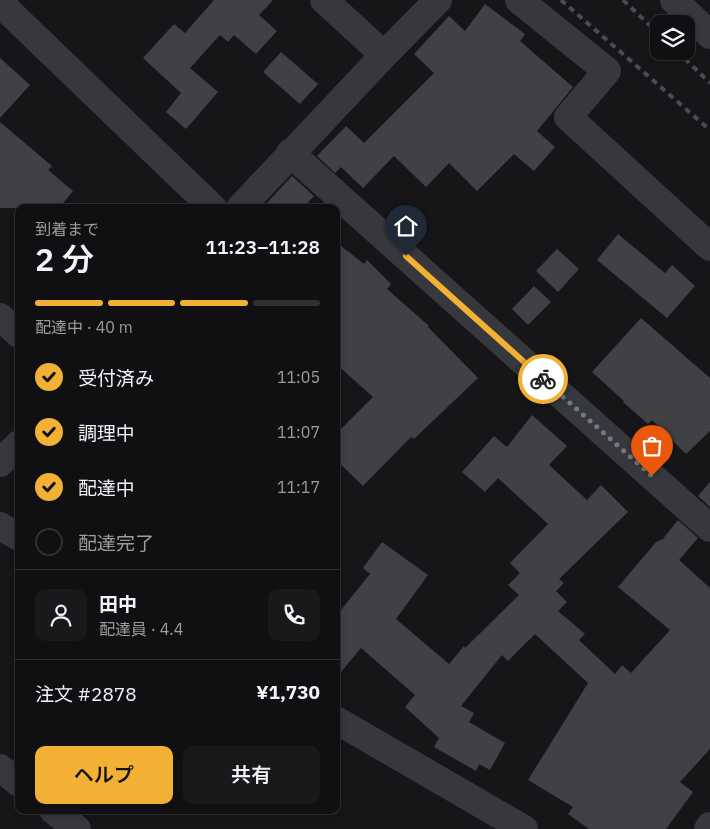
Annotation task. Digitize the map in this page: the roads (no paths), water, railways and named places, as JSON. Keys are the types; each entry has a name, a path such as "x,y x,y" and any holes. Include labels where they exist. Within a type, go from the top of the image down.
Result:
{"street":[{"path":"324,0 384,55"},
{"path":"244,204 290,153 438,0"},
{"path":"519,0 607,71 568,117 710,247"},
{"path":"674,0 710,35"},
{"path":"0,3 209,204"},
{"path":"290,153 710,528"},
{"path":"0,317 15,330"},
{"path":"0,463 15,448"},
{"path":"0,526 15,535"},
{"path":"340,722 524,829"},
{"path":"0,768 15,780"},
{"path":"58,814 76,829"}],"railway":[{"path":"561,0 710,130"},
{"path":"623,0 650,26"},
{"path":"686,60 710,83"}]}
